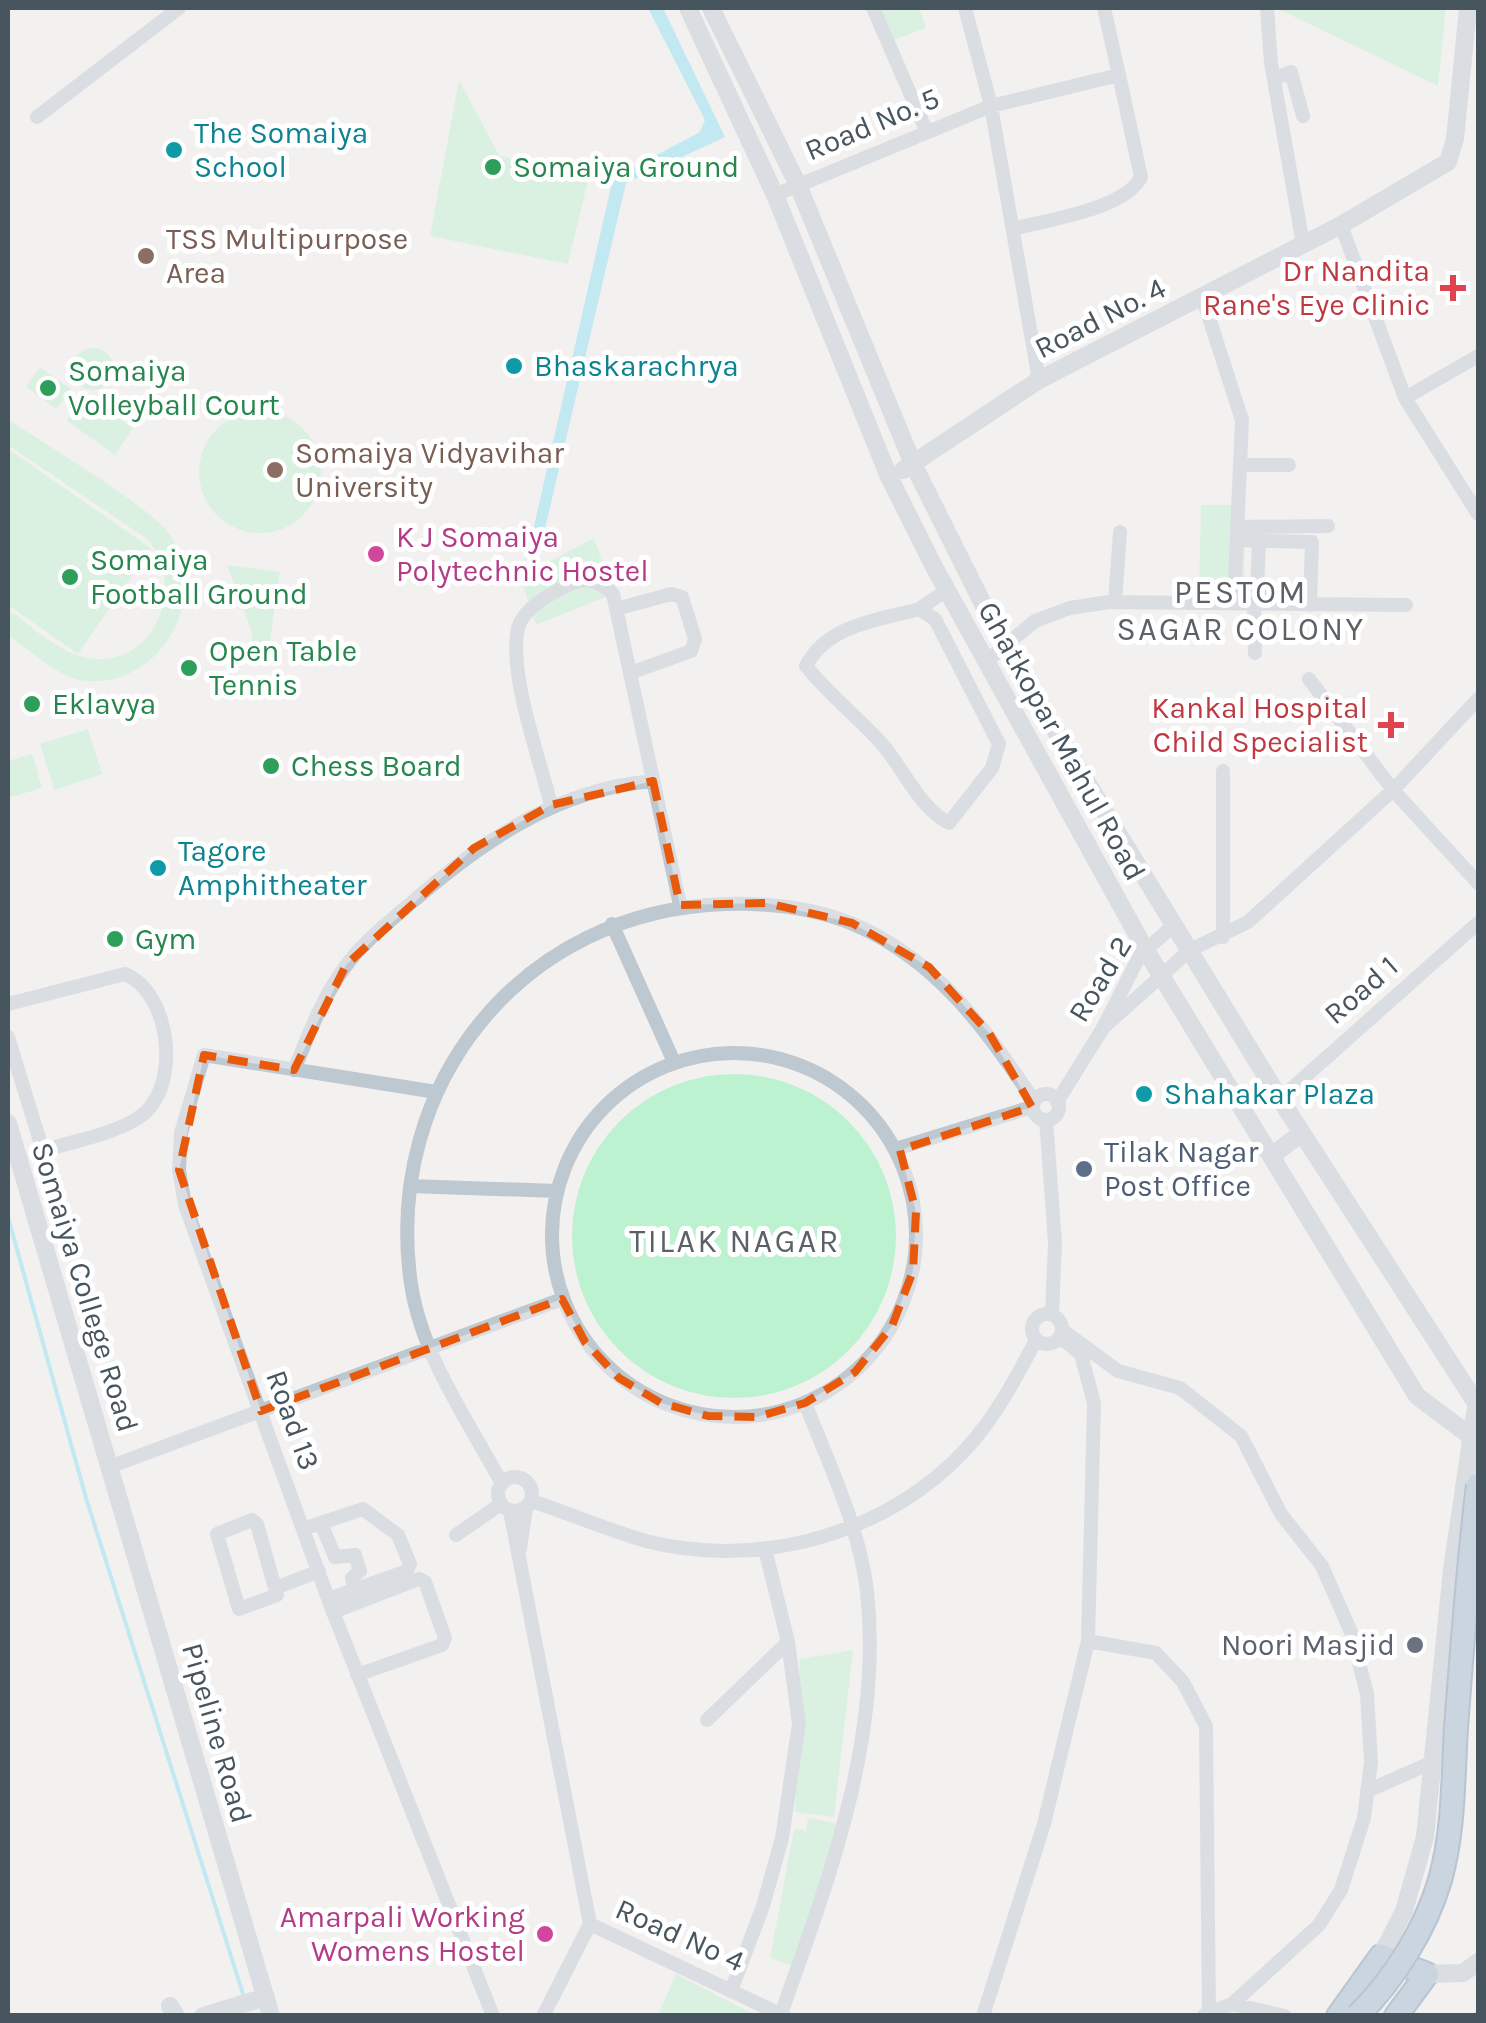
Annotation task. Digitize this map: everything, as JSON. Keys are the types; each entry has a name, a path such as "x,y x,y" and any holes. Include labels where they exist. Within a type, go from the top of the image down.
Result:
{"highway":[{"path":"1358,2016 1396,1967 1423,1922 1440,1881 1449,1839 1465,1590 1478,1485"},
{"path":"1378,2016 1437,1929 1454,1885 1464,1841 1478,1620"},
{"path":"1338,2016 1382,1956 1427,1974 1396,2016"}],"street":[{"path":"37,118 179,8"},
{"name":"Ghatkopar Mahul Road","path":"688,8 775,195 889,477 1145,949 1417,1396 1475,1440"},
{"name":"Ghatkopar Mahul Road","path":"712,8 798,186 914,464 1005,648 1280,1098 1478,1402"},
{"path":"873,8 926,130"},
{"path":"965,8 991,106 1039,380"},
{"path":"1013,229 1120,200 1137,186 1141,177 1104,8"},
{"path":"1267,8 1274,79 1303,244"},
{"name":"Road No. 4","path":"889,477 1039,380 1342,225 1448,162 1455,140 1468,8"},
{"path":"1274,79 1291,72 1303,116"},
{"name":"Road No. 5","path":"775,195 991,106 1119,75"},
{"path":"1342,225 1405,398 1478,514"},
{"path":"1202,296 1242,420 1234,603"},
{"path":"824,317 848,306"},
{"path":"1405,398 1478,356"},
{"path":"1240,465 1289,465"},
{"path":"1237,534 1328,526"},
{"path":"1115,602 1120,532"},
{"path":"1237,534 1259,541 1312,542 1310,599"},
{"path":"1259,541 1257,590 1340,607 1406,605"},
{"path":"551,806 517,661 518,626 527,611 575,582 602,584 613,594 680,905"},
{"path":"919,608 935,619 1000,744 992,768 948,823 935,816 881,744 829,696 806,666 813,651 840,631 919,608 948,590"},
{"path":"616,610 671,594 682,597 695,638 691,650 630,673"},
{"path":"988,660 1036,620 1070,608 1115,602 1254,604 1310,599"},
{"path":"1254,604 1255,653"},
{"path":"1310,679 1393,790 1478,883"},
{"path":"1103,1028 1190,950 1248,922 1393,790 1478,699"},
{"path":"1223,772 1223,937"},
{"path":"294,1070 319,1010 346,965 474,848 551,806 618,784 653,781"},
{"path":"899,1148 1033,1104 1044,1094 1058,1102 1056,1114 1046,1120 1038,1118 1033,1104 988,1033 930,968 852,924 767,902 680,905 612,924 557,952 508,990 467,1038 436,1092 414,1154 406,1220 411,1287 429,1348 442,1378 517,1506 646,1541 706,1550 765,1549 853,1527 913,1494 966,1450 1007,1395 1036,1340 1034,1321 1052,1315"},
{"name":"Road 1","path":"1280,1098 1478,923"},
{"path":"612,924 674,1062"},
{"name":"Road 2","path":"1058,1102 1145,949 1174,925"},
{"path":"8,1004 125,974 143,981 165,1026 168,1056 154,1097 140,1118 18,1159"},
{"path":"8,1036 15,1086 44,1152"},
{"path":"726,1052 780,1057 829,1078 870,1112 899,1148 916,1212 913,1271 892,1326 854,1372 805,1403 757,1416 708,1416 660,1403 607,1366 585,1342 562,1298 551,1242 557,1191 583,1132 623,1090 674,1062 726,1052"},
{"name":"Road 13","path":"436,1092 204,1055 181,1134 179,1170 186,1205 318,1572 493,2016"},
{"path":"984,2016 1044,1824 1088,1641 1094,1403 1080,1354 1061,1334 1052,1315 1055,1242 1046,1120"},
{"name":"Somaiya College Road","path":"8,1123 110,1467"},
{"path":"1271,1156 1302,1133"},
{"path":"410,1186 557,1191"},
{"path":"110,1467 562,1298"},
{"path":"1036,1340 1050,1344 1061,1334"},
{"path":"1061,1334 1118,1370 1180,1388 1241,1436 1281,1514 1322,1566 1351,1632 1367,1694 1371,1762 1368,1791 1360,1833 1341,1890 1319,1925 1232,2004 1206,2015 1203,1715 1156,1653 1088,1641"},
{"path":"1382,1956 1418,1872 1478,1402"},
{"path":"782,2015 817,1912 862,1752 870,1654 867,1590 853,1527 805,1403"},
{"name":"Pipeline Road","path":"110,1467 251,2001 271,2016"},
{"path":"502,1484 511,1478 526,1481 517,1506 520,1550 590,1924"},
{"path":"456,1535 517,1506"},
{"path":"303,1529 368,1510 402,1541 410,1564 406,1571 355,1590 331,1605"},
{"path":"255,1522 276,1588 276,1596 237,1608 218,1532 255,1522"},
{"path":"321,1523 334,1556 355,1555 360,1571 352,1578 355,1590"},
{"path":"732,1988 764,1906 782,1838 799,1724 788,1642 765,1549"},
{"path":"276,1588 318,1572"},
{"path":"331,1605 419,1578 425,1582 445,1638 442,1645 357,1674"},
{"path":"707,1720 788,1642"},
{"path":"1368,1791 1433,1762"},
{"name":"Road No 4","path":"543,2016 590,1924 782,2015"},
{"path":"1427,1974 1463,1973 1478,1962"},
{"path":"203,2016 251,2001"},
{"path":"1232,2004 1285,2016"}],"highlighted area":[{"path":"653,781 680,905 767,903 852,923 929,967 989,1033 1032,1107 900,1150 916,1212 913,1271 892,1326 855,1372 805,1403 757,1417 708,1416 661,1403 619,1378 585,1342 562,1299 261,1411 179,1170 204,1055 294,1070 346,965 387,923 474,848 551,805"}],"green space":[{"path":"878,8 919,8 926,28 892,41"},
{"path":"1276,8 1446,8 1438,86"},
{"name":"Somaiya Ground","path":"459,80 499,155 588,180 568,264 430,236"},
{"path":"93,348 108,354 114,369 108,384 93,390 78,384 72,369 78,354"},
{"name":"Somaiya Volleyball Court","path":"40,367 71,389 56,409 26,387"},
{"path":"85,395 133,428 115,455 67,421"},
{"path":"260,411 283,416 303,429 316,449 321,472 316,495 303,515 283,528 260,533 237,528 217,515 204,495 199,472 204,449 217,429 237,416"},
{"path":"8,419 119,492 170,535 181,559 185,585 181,610 172,634 157,654 137,669 113,679 76,679 55,670 8,635 8,609 46,638 77,655 111,658 131,651 158,620 164,600 164,578 159,558 147,539 8,445"},
{"name":"Somaiya Football Ground","path":"8,449 151,548 78,654 8,605"},
{"path":"1201,505 1245,505 1244,594 1199,591"},
{"path":"594,538 613,594 536,625 520,577"},
{"path":"227,565 280,572 268,654 254,654 251,630"},
{"path":"88,729 102,774 54,790 40,744"},
{"path":"32,754 42,788 8,798 8,761"},
{"path":"734,1074 766,1077 796,1086 824,1101 859,1133 884,1174 893,1204 893,1268 884,1298 869,1326 837,1361 796,1386 766,1395 734,1398 702,1395 672,1386 644,1371 609,1339 584,1298 575,1268 572,1236 575,1204 584,1174 599,1146 631,1111 672,1086 702,1077"},
{"path":"853,1650 834,1817 795,1812 800,1659"},
{"path":"808,1818 840,1824 797,1968 770,1958 794,1829 806,1830"},
{"path":"676,1974 755,2015 658,2015"}],"water":[{"path":"648,8 663,8 725,137 626,183 543,537 532,535 613,178 700,132 705,120"}],"waterway":[{"path":"530,552 535,532"},
{"path":"8,1217 86,1498 244,1997"},
{"path":"1473,2016 1478,2012"}],"place":[{"name":"The Somaiya School","path":"174,150"},
{"name":"Somaiya Ground","path":"493,167"},
{"name":"TSS Multipurpose Area","path":"146,256"},
{"name":"Dr Nandita Rane's Eye Clinic","path":"1453,288"},
{"name":"Bhaskarachrya","path":"514,366"},
{"name":"Somaiya Volleyball Court","path":"48,388"},
{"name":"Somaiya Vidyavihar University","path":"275,470"},
{"name":"K J Somaiya Polytechnic Hostel","path":"376,554"},
{"name":"Somaiya Football Ground","path":"70,577"},
{"name":"Open Table Tennis","path":"189,668"},
{"name":"Eklavya","path":"32,704"},
{"name":"Kankal Hospital Child Specialist","path":"1391,725"},
{"name":"Chess Board","path":"271,766"},
{"name":"Tagore Amphitheater","path":"158,868"},
{"name":"Gym","path":"115,939"},
{"name":"Shahakar Plaza","path":"1144,1094"},
{"name":"Tilak Nagar Post Office","path":"1084,1169"},
{"name":"Noori Masjid","path":"1415,1645"},
{"name":"Amarpali Working Womens Hostel","path":"545,1934"}],"district":[{"name":"PESTOM SAGAR COLONY","path":"1241,610"},
{"name":"TILAK NAGAR","path":"735,1241"}]}
